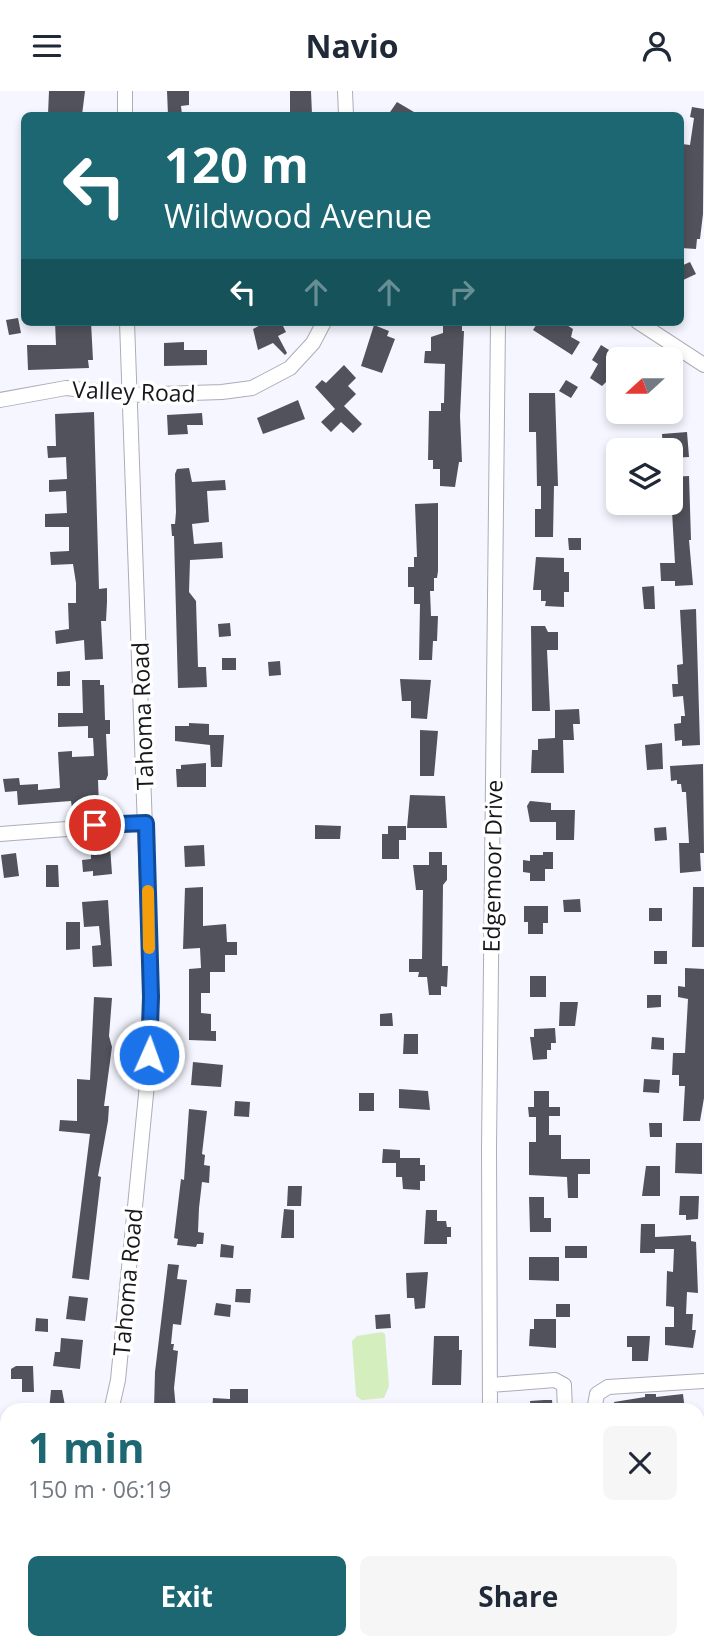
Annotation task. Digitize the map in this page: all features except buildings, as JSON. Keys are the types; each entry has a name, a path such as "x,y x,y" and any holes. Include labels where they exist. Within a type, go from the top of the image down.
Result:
{"street":[{"path":"125,91 125,112"},
{"path":"345,91 346,112"},
{"name":"Tahoma Road","path":"115,1403 148,1074 151,997 127,326"},
{"name":"Valley Road","path":"0,400 65,388 130,395 222,393 252,388 290,367 313,343 322,326"},
{"name":"Edgemoor Drive","path":"490,1403 489,1149 498,326"},
{"path":"644,326 704,365"},
{"path":"0,834 146,823"},
{"path":"490,1385 555,1380 564,1385 565,1403"},
{"path":"595,1403 597,1394 608,1387 704,1381"}],"green space":[{"path":"382,1332 385,1334 389,1386 384,1398 362,1400 356,1396 352,1341 357,1336"}],"slow traffic":[{"path":"148,891 149,948"}],"route":[{"path":"95,825 146,823 151,997 149,1055"}]}
